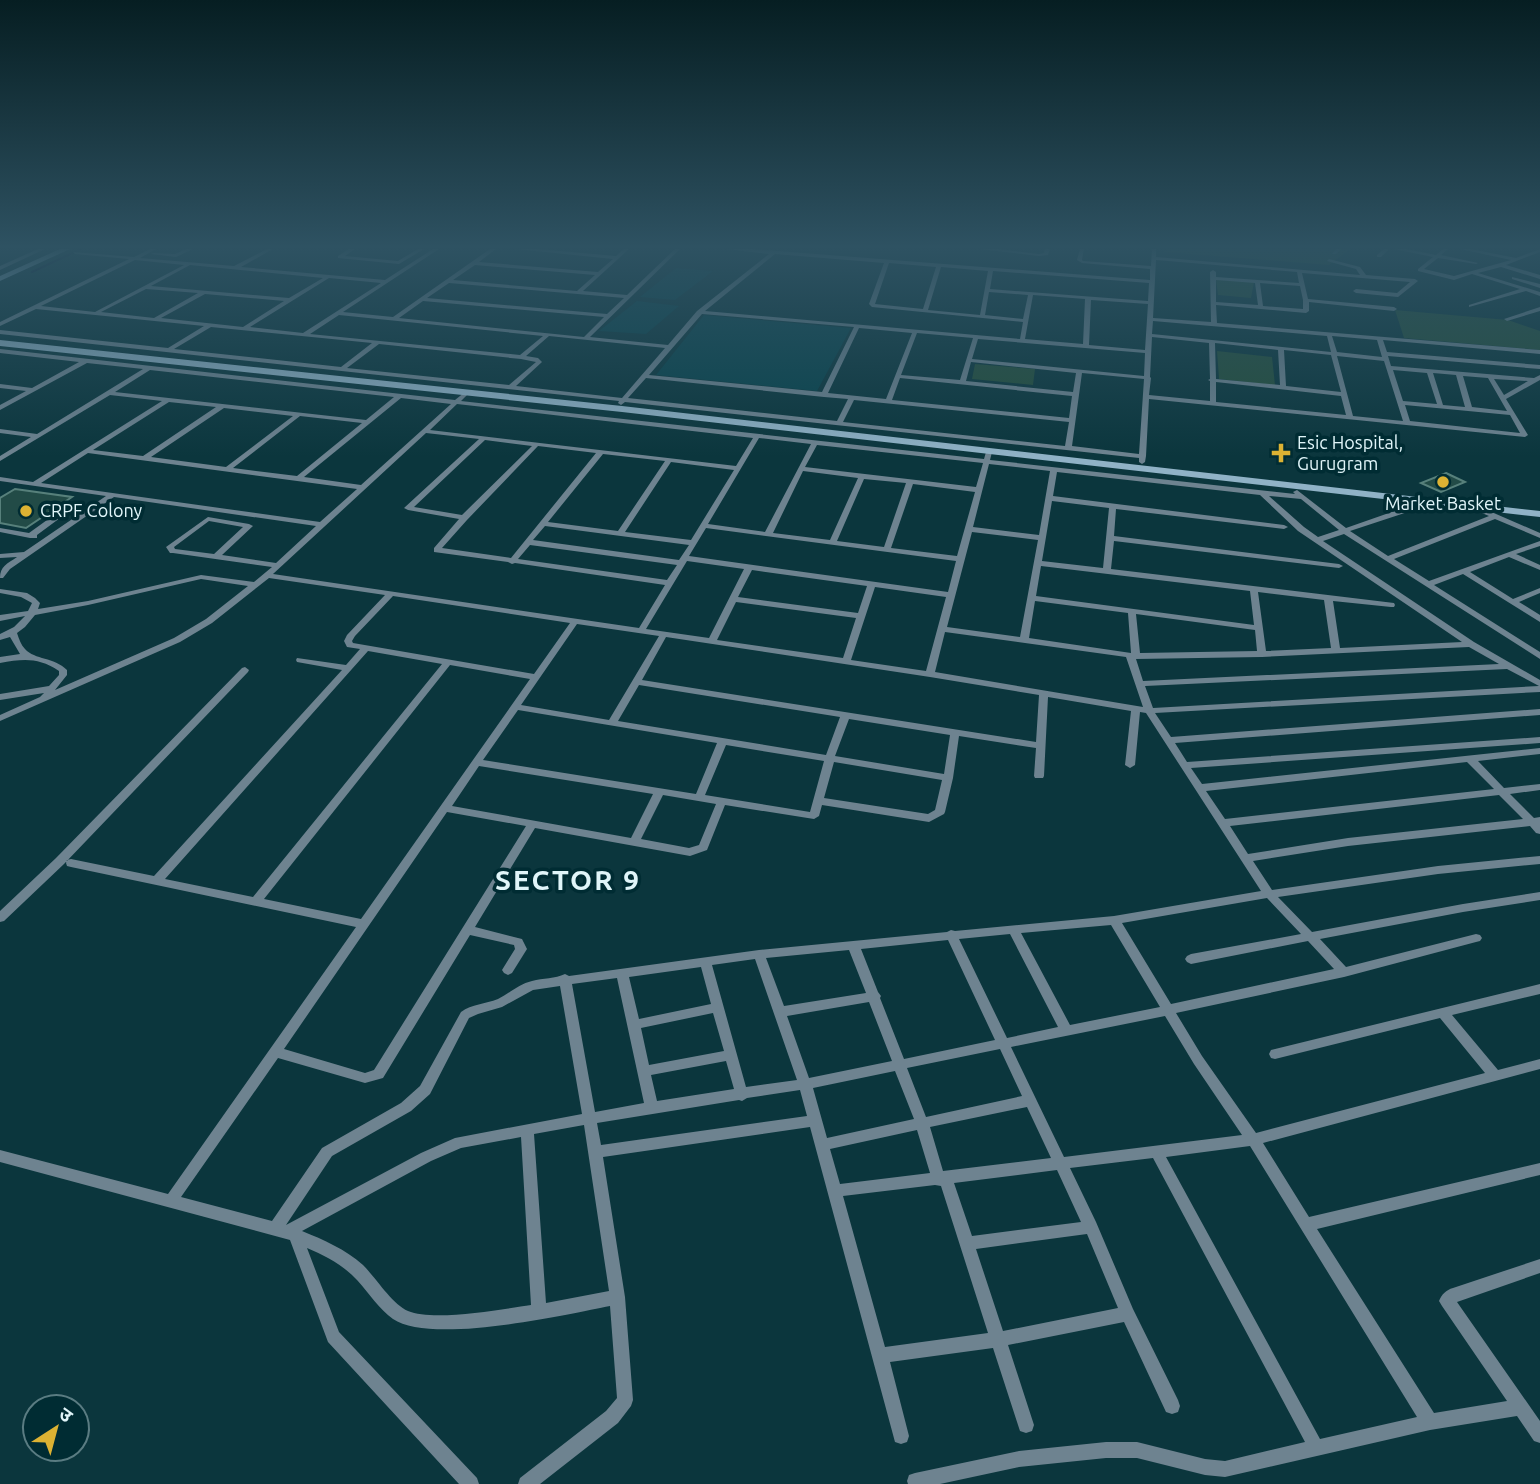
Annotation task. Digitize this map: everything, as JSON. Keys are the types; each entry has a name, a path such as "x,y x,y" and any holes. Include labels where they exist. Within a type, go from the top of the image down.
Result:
{"street":[{"path":"148,318 536,359 539,362 510,388"},
{"path":"244,328 260,318"},
{"path":"304,335 330,318"},
{"path":"397,318 669,346"},
{"path":"586,338 607,318"},
{"path":"616,409 693,318"},
{"path":"770,318 1149,352"},
{"path":"881,329 887,318"},
{"path":"1002,318 1026,321 1022,341"},
{"path":"1086,347 1087,318"},
{"path":"1142,469 1151,318"},
{"path":"1154,318 1540,352"},
{"path":"1214,318 1214,324"},
{"path":"0,459 110,393 169,350 211,325"},
{"path":"824,395 857,326"},
{"path":"0,332 1143,456"},
{"path":"888,401 915,332"},
{"path":"521,357 548,334"},
{"path":"1329,334 1350,417"},
{"path":"1150,335 1334,354 1540,367"},
{"path":"962,383 976,337"},
{"path":"1379,338 1407,422"},
{"path":"342,369 378,342"},
{"path":"1212,342 1213,403"},
{"path":"0,343 99,354 152,364 454,404 1300,497"},
{"path":"1469,346 1478,362"},
{"path":"1281,349 1283,388"},
{"path":"0,351 85,362 152,364 616,409 1540,514"},
{"path":"0,408 99,354"},
{"path":"969,360 1148,378"},
{"path":"1389,368 1537,379"},
{"path":"1068,448 1079,371"},
{"path":"1429,372 1441,407"},
{"path":"1460,374 1469,409"},
{"path":"643,376 1072,420"},
{"path":"898,376 1076,394"},
{"path":"1146,397 1525,435 1490,377"},
{"path":"1502,399 1537,379"},
{"path":"1211,380 1344,394"},
{"path":"0,386 34,390"},
{"path":"110,393 367,422"},
{"path":"0,718 47,694 193,632 267,575 319,524 465,394"},
{"path":"299,478 398,397"},
{"path":"839,424 852,398"},
{"path":"36,483 167,400"},
{"path":"1401,403 1512,413"},
{"path":"144,459 222,406"},
{"path":"1451,408 1459,428"},
{"path":"228,469 298,415"},
{"path":"0,431 39,436"},
{"path":"424,431 738,468"},
{"path":"464,518 408,508 484,438"},
{"path":"641,631 756,438"},
{"path":"537,444 464,518 437,550 670,583"},
{"path":"768,534 814,444"},
{"path":"86,451 361,487"},
{"path":"512,562 601,452"},
{"path":"930,674 989,452"},
{"path":"620,533 670,460"},
{"path":"801,469 979,490"},
{"path":"1024,641 1054,471"},
{"path":"833,542 862,476"},
{"path":"0,479 319,524"},
{"path":"887,549 910,482"},
{"path":"1293,486 1300,497 1346,532 1540,656"},
{"path":"0,576 4,567 114,494"},
{"path":"1262,494 1301,529 1471,644 1540,686"},
{"path":"1049,498 1284,527"},
{"path":"1318,540 1429,502"},
{"path":"30,536 75,504"},
{"path":"1107,571 1113,506"},
{"path":"1472,506 1540,536"},
{"path":"220,510 170,550 277,565"},
{"path":"1387,559 1496,516"},
{"path":"208,519 250,527 216,557"},
{"path":"544,524 694,543"},
{"path":"704,526 961,559"},
{"path":"969,529 1042,538"},
{"path":"0,530 48,539"},
{"path":"1110,538 1339,566"},
{"path":"528,542 750,567 951,595"},
{"path":"1429,584 1540,543"},
{"path":"0,556 27,553"},
{"path":"1509,554 1540,568"},
{"path":"1038,563 1391,605"},
{"path":"712,641 750,567"},
{"path":"1463,572 1540,619"},
{"path":"267,575 930,674 1149,711 1540,686"},
{"path":"0,618 88,603 201,577 253,584"},
{"path":"846,662 872,584"},
{"path":"1254,589 1262,654"},
{"path":"1512,602 1540,590"},
{"path":"0,637 13,634 32,613 36,603 31,598 1,592"},
{"path":"391,594 348,641 350,645 536,677"},
{"path":"1032,598 1259,628"},
{"path":"1328,598 1336,650"},
{"path":"733,599 861,616"},
{"path":"1132,612 1133,656 1149,711 1269,894 1344,972"},
{"path":"170,1202 575,621"},
{"path":"942,629 1133,656 1262,654 1471,644"},
{"path":"13,634 18,648 25,656"},
{"path":"612,723 664,634"},
{"path":"156,881 366,648"},
{"path":"0,660 25,656 47,660 63,670 63,675 47,694 0,697"},
{"path":"300,660 348,668"},
{"path":"255,902 449,661"},
{"path":"1140,684 1509,666"},
{"path":"0,918 60,861 245,670"},
{"path":"636,682 1041,746"},
{"path":"1039,776 1044,694"},
{"path":"514,707 948,778"},
{"path":"1130,765 1136,709"},
{"path":"1168,740 1540,712"},
{"path":"477,762 814,816 830,758 846,715"},
{"path":"818,801 929,818 940,812 955,733"},
{"path":"1184,765 1540,740"},
{"path":"699,798 723,741"},
{"path":"1199,788 1540,751"},
{"path":"1391,752 1400,766"},
{"path":"1469,758 1537,824"},
{"path":"1222,823 1540,787"},
{"path":"634,842 659,792"},
{"path":"444,808 690,852 701,849 722,801"},
{"path":"275,1052 365,1078 378,1074 533,823"},
{"path":"1245,858 1348,842 1537,824"},
{"path":"285,1233 327,1152 405,1107 425,1090 465,1015 471,1010 502,1003 524,988 565,979 759,954 1114,920 1438,870 1540,860"},
{"path":"71,863 364,924"},
{"path":"1191,959 1540,897"},
{"path":"1114,920 1198,1060 1253,1140 1430,1422"},
{"path":"468,930 518,942 521,949 508,970"},
{"path":"1014,931 1066,1030"},
{"path":"951,934 1062,1165 1172,1406"},
{"path":"285,1233 460,1142 652,1107 805,1084 1344,972 1476,938"},
{"path":"853,944 875,996 966,1244 1026,1425"},
{"path":"759,954 805,1084 901,1436"},
{"path":"705,961 742,1095"},
{"path":"622,972 652,1107"},
{"path":"526,1484 612,1417 625,1400 617,1297 565,979"},
{"path":"1275,1054 1540,989"},
{"path":"780,1012 875,996"},
{"path":"634,1025 718,1007"},
{"path":"1443,1013 1495,1076"},
{"path":"643,1071 731,1055"},
{"path":"834,1191 942,1180 1253,1140 1540,1064"},
{"path":"821,1145 1031,1100"},
{"path":"595,1152 815,1121"},
{"path":"527,1130 539,1311"},
{"path":"1157,1153 1317,1449"},
{"path":"0,1156 285,1233 324,1247 354,1268 404,1318 428,1324 539,1311 617,1297"},
{"path":"1305,1225 1540,1169"},
{"path":"966,1244 1091,1227"},
{"path":"285,1233 333,1338 471,1484"},
{"path":"1540,1266 1453,1295 1447,1301 1540,1436"},
{"path":"880,1356 999,1339 1128,1314"},
{"path":"915,1481 1019,1459 1106,1450 1137,1450 1205,1467 1225,1469 1430,1422 1522,1407"}],"shaded area":[{"path":"615,318 665,318 646,334 599,331"},
{"path":"701,318 741,318 851,328 817,391 656,375"}],"green space":[{"path":"1398,318 1488,318 1508,320 1540,331 1540,350 1404,338"},
{"path":"1217,351 1272,357 1275,385 1219,379"},
{"path":"975,364 1035,369 1033,385 972,379"}],"building":[{"name":"Market Basket","path":"1446,473 1465,482 1441,492 1421,483"},
{"name":"CRPF Colony","path":"15,489 72,497 26,528 0,523 0,498"}],"place":[{"name":"Esic Hospital, Gurugram","path":"1281,453"},
{"name":"Market Basket","path":"1443,482"},
{"name":"CRPF Colony","path":"26,511"}],"district":[{"name":"SECTOR 9","path":"568,880"}]}
